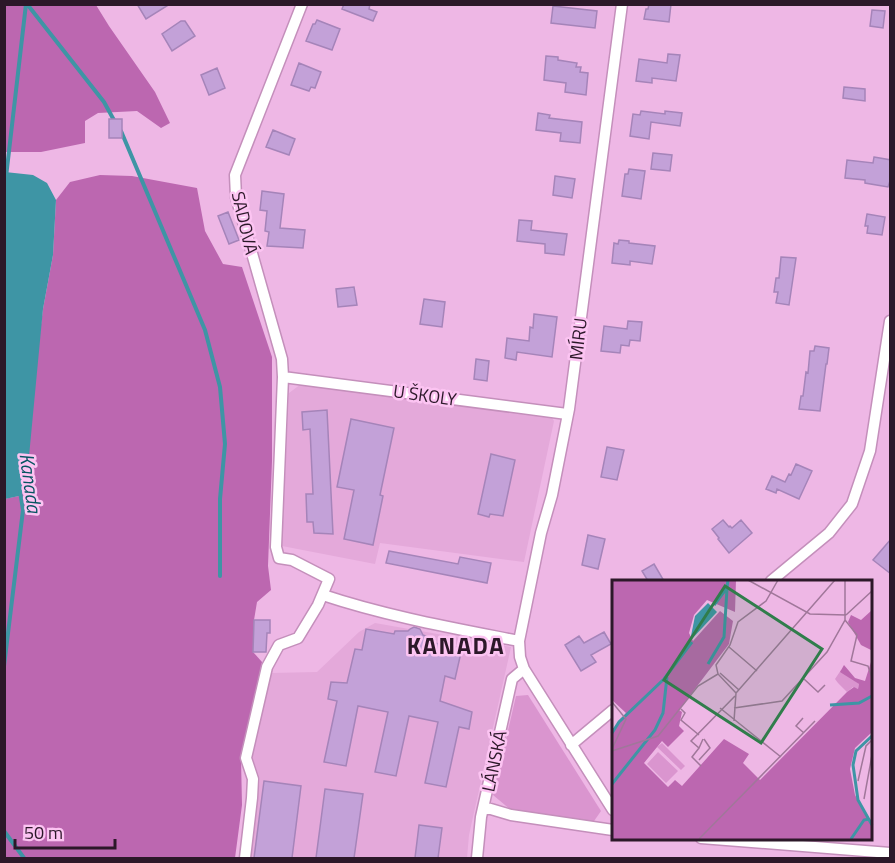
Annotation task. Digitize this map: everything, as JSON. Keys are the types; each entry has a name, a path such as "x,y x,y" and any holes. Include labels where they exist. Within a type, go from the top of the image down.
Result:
{"street":[{"name":"SADOVÁ","path":"302,4 235,175 236,197 282,359 276,547 279,558 292,560 328,579 323,595"},
{"name":"MÍRU","path":"524,669 520,657 519,641 541,533 552,495 567,414 622,4"},
{"path":"772,580 829,533 852,504 870,451 891,321"},
{"name":"U ŠKOLY","path":"283,377 567,414"},
{"path":"245,858 253,779 246,758 267,667 279,645 298,638 323,595 346,603 426,622 519,641"},
{"path":"524,669 612,808"},
{"name":"LÁNSKÁ","path":"477,858 481,817 512,679 524,669"},
{"path":"571,745 612,711"},
{"path":"484,807 510,815 612,830"},
{"path":"725,839 891,853"}],"shaded area":[{"path":"4,5 96,5 155,92 170,123 161,128 137,111 98,113 85,121 85,143 41,152 5,152"},
{"path":"5,172 33,175 47,183 56,200 53,255 43,309 26,488 19,496 5,499"},
{"path":"100,175 132,176 197,188 205,231 223,264 242,267 272,357 272,461 268,566 271,590 257,602 254,620 253,652 262,662 241,759 242,805 235,858 5,858 4,499 19,496 43,309 53,255 56,200 70,182"},
{"path":"301,384 551,416 554,421 524,562 380,543 375,564 282,546 289,393"},
{"path":"375,623 511,647 469,835 467,858 250,858 260,779 252,756 271,673 317,672 359,632"},
{"path":"528,695 601,811 592,824 512,811 493,795 516,696"}],"building":[{"path":"137,4 170,4 146,19"},
{"path":"344,4 370,4 369,9 377,12 373,21 342,9"},
{"path":"649,4 671,4 669,22 644,19"},
{"path":"553,6 597,11 595,28 551,23"},
{"path":"872,10 885,11 883,28 870,26"},
{"path":"317,20 340,29 332,50 306,41"},
{"path":"181,21 185,21 195,36 172,51 162,34"},
{"path":"668,54 680,55 676,81 652,78 652,83 636,81 639,59 667,63"},
{"path":"546,56 577,63 576,67 581,67 580,72 588,73 586,95 565,92 566,83 544,80"},
{"path":"299,63 321,72 315,88 311,87 309,91 291,85"},
{"path":"217,68 225,88 209,95 201,75"},
{"path":"844,87 865,89 865,101 843,98"},
{"path":"641,111 665,114 665,111 682,113 680,126 651,122 649,139 630,136 633,114 640,115"},
{"path":"538,113 550,115 549,118 582,122 580,143 560,141 561,133 536,130"},
{"path":"109,119 122,119 122,138 109,138"},
{"path":"273,130 295,139 289,155 266,147"},
{"path":"653,153 672,155 670,171 651,169"},
{"path":"874,157 891,160 891,178 888,187 865,183 865,180 845,178 847,160 873,163"},
{"path":"629,169 645,171 641,199 622,196 625,174 628,174"},
{"path":"555,176 575,179 572,198 553,195"},
{"path":"262,191 284,194 280,228 305,230 303,248 267,246 269,232 265,231 267,211 260,210"},
{"path":"228,212 239,240 229,244 218,216"},
{"path":"867,214 885,217 882,235 867,233 868,226 865,226"},
{"path":"519,220 532,221 531,230 567,234 564,255 545,253 545,244 517,241"},
{"path":"619,240 655,246 652,264 630,261 630,265 612,263 614,243 618,244"},
{"path":"781,257 796,258 789,305 776,303 778,292 774,292 776,278 779,278"},
{"path":"354,287 357,305 338,307 336,289"},
{"path":"424,299 445,302 442,327 420,324"},
{"path":"534,314 557,317 552,357 517,352 516,360 505,358 507,338 529,341"},
{"path":"628,321 642,322 640,341 630,340 629,346 621,345 620,353 601,351 604,326 627,329"},
{"path":"815,346 829,348 820,411 799,409 806,372 808,373 810,351 814,351"},
{"path":"476,359 489,361 487,381 474,379"},
{"path":"327,410 333,534 314,533 313,522 307,522 306,494 313,494 310,429 303,430 302,412"},
{"path":"351,419 394,428 380,495 383,496 373,545 344,539 354,490 337,487"},
{"path":"607,447 624,450 617,480 601,477"},
{"path":"491,454 515,460 503,516 490,514 489,517 478,514"},
{"path":"796,464 812,471 799,499 777,489 776,493 766,489 772,476 785,482"},
{"path":"723,520 732,528 741,520 752,533 729,553 712,529"},
{"path":"588,535 605,539 598,569 582,565"},
{"path":"891,539 891,574 873,560"},
{"path":"389,551 458,564 460,557 491,563 487,583 386,563"},
{"path":"654,564 663,580 647,580 642,571"},
{"path":"254,620 270,620 266,652 253,652"},
{"path":"414,627 420,629 423,635 435,640 434,643 462,648 455,679 445,676 440,701 472,712 469,729 459,727 446,787 425,783 438,722 409,716 396,776 375,772 388,712 358,706 346,766 324,762 337,701 328,699 331,682 347,683 355,649 362,650 366,629 394,634 395,631 408,631"},
{"path":"604,632 611,644 591,655 596,662 581,671 565,645 579,636 584,643"},
{"path":"264,781 301,786 292,858 254,858"},
{"path":"325,789 363,794 354,858 316,858"},
{"path":"419,825 442,828 438,858 415,858"}],"waterway":[{"name":"Kanada","path":"6,177 26,4"},
{"path":"27,4 104,102 115,122"},
{"path":"121,131 205,330 220,387 225,444 220,499 220,576"},
{"name":"Kanada","path":"4,666 23,510 20,491"},
{"path":"4,831 24,858"}],"district":[{"name":"KANADA","path":"456,645"}]}
